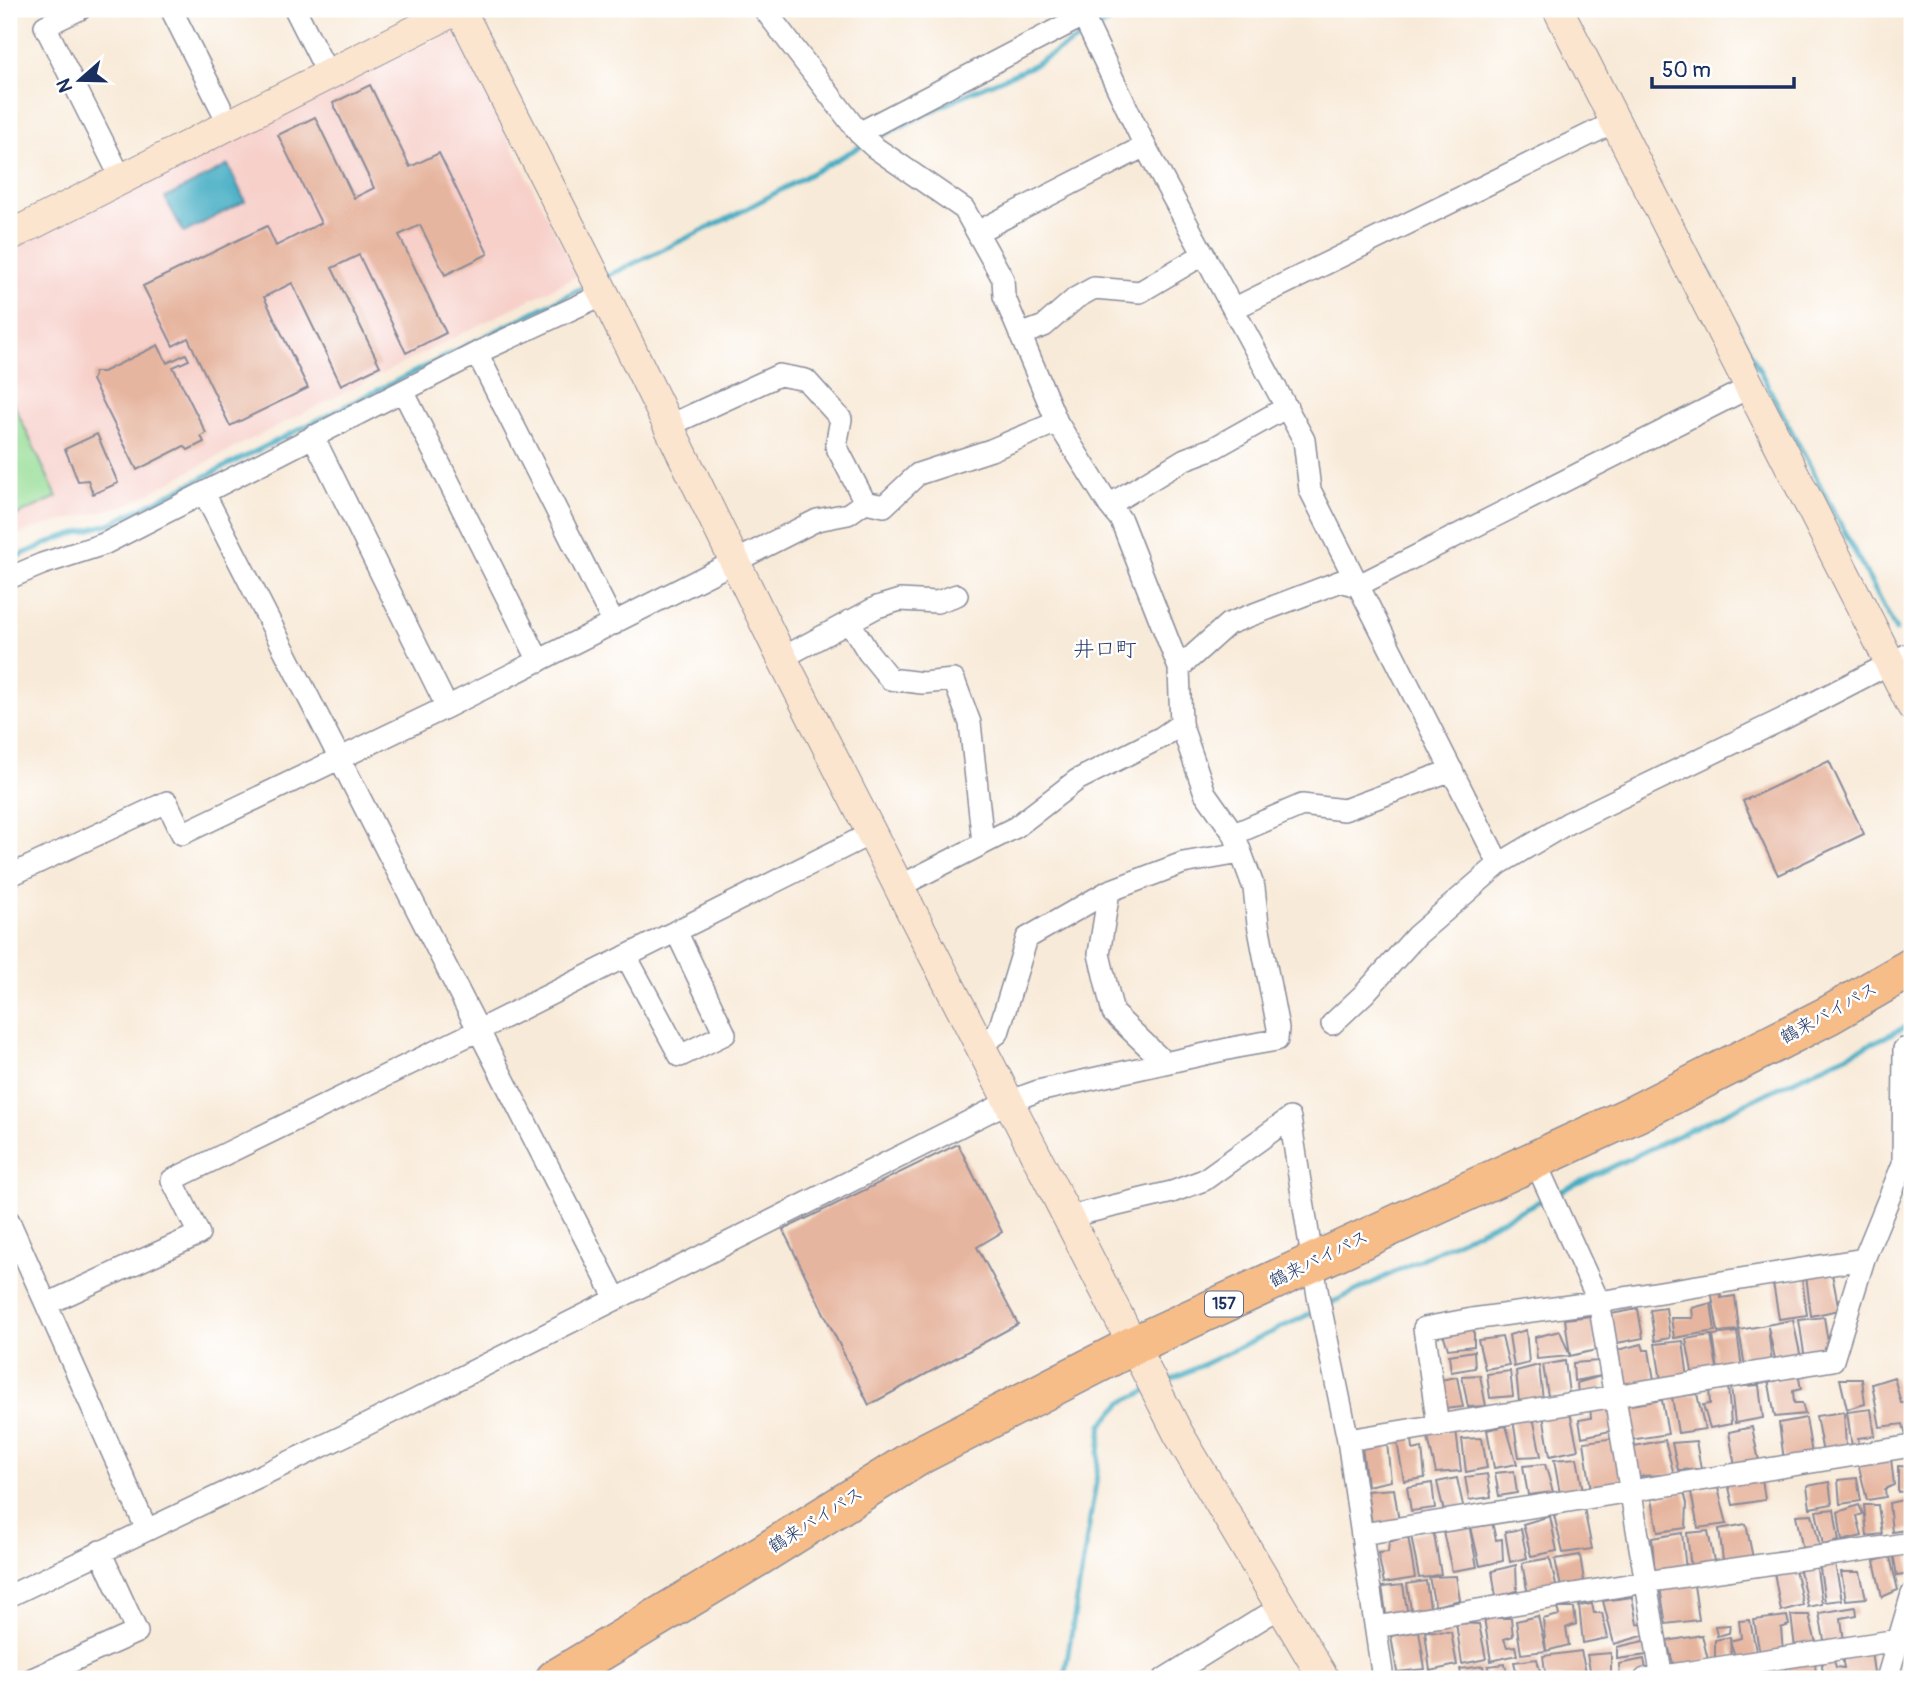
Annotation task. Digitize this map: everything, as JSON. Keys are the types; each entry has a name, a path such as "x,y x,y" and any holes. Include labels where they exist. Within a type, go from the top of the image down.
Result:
{"highway":[{"name":"鶴来バイパス","path":"555,1679 922,1454 1134,1345 1637,1113 1829,1015 1912,967"}],"street":[{"path":"80,9 45,26 122,180"},
{"path":"171,9 230,126"},
{"path":"295,9 329,76"},
{"path":"9,236 459,9 736,560 782,658 1178,1433 1324,1679"},
{"path":"9,1596 352,1432 1008,1102 1038,1091 1277,1040 1278,1028 1258,924 1254,888 1238,844 1205,793 1181,723 1179,667 1121,520 1108,505 1057,422 1004,296 1003,279 964,209 865,139 764,9"},
{"path":"1558,9 1750,387 1902,657 1912,706"},
{"path":"865,139 1083,16 1145,146 1235,308 1304,440 1310,490 1499,864"},
{"path":"1235,308 1615,122"},
{"path":"977,232 1145,146"},
{"path":"1020,335 1044,326 1076,298 1094,288 1140,292 1204,254"},
{"path":"9,578 104,544 477,354 599,285"},
{"path":"477,354 614,624"},
{"path":"668,426 779,375 806,380 841,419 836,446 865,502"},
{"path":"1179,667 1228,624 1341,581 1357,586 1750,387"},
{"path":"402,391 539,661"},
{"path":"1108,505 1185,459 1214,448 1287,407"},
{"path":"9,876 167,802 182,834 340,760 817,520 848,514 865,502 884,506 918,474 991,450 1057,422"},
{"path":"313,436 447,707"},
{"path":"204,492 616,1299"},
{"path":"782,658 877,607 900,600 937,602 957,595"},
{"path":"849,621 868,652 891,679 922,683 954,680 970,723 983,843"},
{"path":"1332,1024 1365,993 1416,936 1499,864 1568,823 1783,719 1902,657"},
{"path":"898,887 1016,827 1077,780 1162,737 1181,723"},
{"path":"979,1046 998,1033 1027,938 1109,891 1238,844 1302,805 1344,810 1452,770"},
{"path":"47,1304 198,1234 172,1180 872,833"},
{"path":"1109,891 1099,954 1113,1013 1165,1063"},
{"path":"626,956 680,1056 725,1034 676,931"},
{"path":"1348,1440 1833,1360 1864,1259 1903,1164 1904,1049"},
{"path":"1067,1217 1172,1192 1204,1180 1290,1118 1321,1309 1348,1440 1383,1679"},
{"path":"1534,1159 1599,1302 1645,1583 1656,1678 1898,1640"},
{"path":"9,1221 15,1251 47,1304 147,1530"},
{"path":"1438,1426 1424,1328 1864,1259"},
{"path":"1362,1534 1912,1447"},
{"path":"1376,1627 1912,1543"},
{"path":"32,1679 137,1632 100,1551"},
{"path":"1164,1679 1282,1606"},
{"path":"1887,1679 1898,1640 1911,1609"}],"shaded area":[{"path":"454,30 577,276 228,451 129,504 32,529 9,539 9,251"}],"green space":[{"path":"9,394 57,497 9,519"}],"water":[{"path":"228,165 245,201 184,233 165,198"}],"building":[{"path":"370,85 410,167 439,153 488,254 445,275 420,225 399,235 446,333 406,353 359,255 332,268 380,366 341,385 292,283 264,297 308,388 230,426 188,338 173,346 143,286 267,226 276,246 321,223 278,135 315,117 354,198 374,188 333,103"},
{"path":"158,345 167,363 186,354 189,360 173,367 206,433 201,436 204,442 188,450 184,446 137,470 92,380 95,372 103,372"},
{"path":"97,434 118,483 93,494 88,480 78,481 65,449"},
{"path":"1829,761 1864,834 1778,875 1743,801"},
{"path":"958,1144 1002,1232 977,1247 1018,1324 869,1405 783,1230"},
{"path":"1832,1274 1839,1310 1811,1316 1806,1275"},
{"path":"1802,1279 1807,1315 1779,1319 1773,1283"},
{"path":"1720,1287 1721,1298 1735,1296 1739,1330 1718,1332 1711,1290"},
{"path":"1711,1303 1715,1331 1674,1338 1671,1318 1693,1318 1692,1308"},
{"path":"1666,1308 1670,1338 1655,1341 1650,1310"},
{"path":"1638,1309 1643,1338 1612,1344 1606,1315"},
{"path":"1591,1316 1596,1350 1570,1356 1565,1319"},
{"path":"1824,1317 1830,1355 1805,1359 1799,1320"},
{"path":"1793,1320 1801,1358 1776,1363 1768,1327 1772,1363 1745,1367 1739,1330"},
{"path":"1474,1327 1474,1346 1448,1349 1443,1333"},
{"path":"1526,1330 1529,1363 1514,1367 1509,1335"},
{"path":"1560,1331 1570,1356 1537,1359 1535,1337"},
{"path":"1737,1332 1742,1368 1718,1371 1713,1335"},
{"path":"1711,1335 1718,1373 1693,1377 1686,1339"},
{"path":"1502,1337 1509,1365 1485,1369 1478,1340"},
{"path":"1683,1341 1688,1378 1661,1380 1655,1344"},
{"path":"1642,1344 1644,1350 1649,1350 1654,1380 1621,1387 1613,1351"},
{"path":"1474,1351 1475,1368 1451,1372 1449,1355"},
{"path":"1565,1361 1569,1394 1548,1396 1543,1365"},
{"path":"1599,1361 1601,1376 1574,1381 1573,1363"},
{"path":"1539,1365 1543,1400 1519,1402 1516,1371"},
{"path":"1510,1371 1513,1396 1490,1398 1487,1374"},
{"path":"1798,1373 1801,1389 1793,1391 1794,1403 1802,1403 1805,1414 1775,1417 1768,1378 1772,1376 1773,1381 1784,1379 1783,1374"},
{"path":"1480,1375 1486,1406 1468,1407 1462,1376"},
{"path":"1601,1376 1603,1388 1578,1394 1577,1383"},
{"path":"1457,1377 1463,1407 1445,1409 1440,1380"},
{"path":"1894,1377 1901,1403 1912,1403 1912,1439 1907,1440 1903,1424 1880,1427 1872,1384"},
{"path":"1840,1379 1862,1379 1865,1404 1847,1409"},
{"path":"1759,1385 1763,1418 1735,1423 1731,1387"},
{"path":"1728,1386 1731,1424 1710,1428 1703,1405 1710,1404 1709,1388"},
{"path":"1697,1394 1705,1429 1678,1433 1672,1397"},
{"path":"1662,1400 1668,1434 1630,1440 1624,1406"},
{"path":"1612,1404 1615,1430 1582,1437 1579,1420 1591,1418 1590,1406"},
{"path":"1871,1409 1875,1436 1858,1438 1859,1448 1852,1447 1847,1412"},
{"path":"1570,1412 1578,1450 1550,1456 1543,1415"},
{"path":"1844,1412 1846,1447 1823,1453 1816,1416"},
{"path":"1533,1417 1541,1456 1519,1457 1513,1420"},
{"path":"1806,1418 1812,1454 1784,1460 1779,1423"},
{"path":"1506,1426 1517,1464 1494,1468 1487,1430"},
{"path":"1752,1427 1759,1461 1735,1467 1729,1432"},
{"path":"1456,1429 1461,1471 1436,1473 1427,1433"},
{"path":"1412,1438 1413,1450 1422,1448 1425,1478 1404,1481 1397,1442"},
{"path":"1482,1438 1487,1468 1466,1472 1462,1439"},
{"path":"1616,1438 1624,1486 1591,1490 1584,1442"},
{"path":"1665,1440 1674,1475 1635,1476 1629,1447"},
{"path":"1696,1441 1701,1469 1678,1470 1672,1443"},
{"path":"1387,1443 1391,1481 1367,1486 1362,1447"},
{"path":"1577,1458 1583,1491 1560,1494 1554,1460"},
{"path":"1891,1458 1894,1485 1885,1489 1886,1497 1867,1500 1858,1463"},
{"path":"1545,1464 1553,1492 1528,1495 1523,1466"},
{"path":"1898,1466 1912,1467 1912,1491 1898,1492"},
{"path":"1514,1471 1517,1493 1499,1496 1495,1473"},
{"path":"1487,1474 1491,1497 1469,1500 1465,1477"},
{"path":"1457,1478 1464,1510 1444,1512 1437,1482"},
{"path":"1762,1478 1765,1500 1733,1505 1728,1483"},
{"path":"1857,1478 1861,1501 1840,1504 1838,1480"},
{"path":"1829,1482 1832,1504 1810,1508 1807,1486"},
{"path":"1432,1483 1435,1508 1411,1511 1407,1487"},
{"path":"1718,1488 1727,1524 1698,1528 1691,1492"},
{"path":"1394,1489 1399,1521 1372,1525 1367,1491"},
{"path":"1684,1492 1687,1503 1686,1528 1658,1532 1652,1499"},
{"path":"1912,1498 1912,1529 1892,1532 1889,1503"},
{"path":"1859,1505 1863,1514 1857,1516 1862,1536 1842,1541 1838,1512"},
{"path":"1864,1505 1878,1505 1882,1534 1867,1536"},
{"path":"1584,1508 1592,1549 1563,1553 1554,1515"},
{"path":"1834,1509 1839,1541 1823,1545 1816,1511"},
{"path":"1812,1514 1820,1547 1803,1551 1796,1515"},
{"path":"1550,1516 1557,1551 1531,1556 1523,1524"},
{"path":"1492,1522 1496,1540 1502,1539 1503,1561 1480,1566 1471,1527"},
{"path":"1469,1524 1477,1567 1452,1571 1443,1532"},
{"path":"1746,1524 1753,1558 1723,1560 1719,1529"},
{"path":"1433,1529 1441,1574 1419,1578 1411,1535"},
{"path":"1521,1529 1527,1558 1510,1562 1505,1532"},
{"path":"1708,1531 1715,1566 1691,1569 1687,1533"},
{"path":"1682,1533 1686,1570 1655,1576 1652,1538"},
{"path":"1408,1536 1415,1578 1384,1583 1378,1553 1388,1552 1389,1542"},
{"path":"1908,1550 1910,1574 1897,1576 1893,1553"},
{"path":"1580,1555 1585,1587 1562,1592 1555,1559"},
{"path":"1890,1557 1898,1590 1882,1597 1874,1561"},
{"path":"1550,1558 1557,1590 1528,1595 1522,1563"},
{"path":"1834,1559 1842,1600 1825,1602 1819,1562"},
{"path":"1816,1563 1822,1604 1808,1607 1799,1566"},
{"path":"1516,1565 1517,1591 1496,1597 1492,1571"},
{"path":"1795,1569 1803,1605 1781,1611 1774,1572"},
{"path":"1841,1572 1860,1572 1866,1598 1846,1600"},
{"path":"1456,1576 1460,1600 1435,1606 1429,1577"},
{"path":"1426,1581 1431,1613 1412,1616 1407,1584"},
{"path":"1403,1585 1408,1616 1387,1620 1382,1587"},
{"path":"1694,1585 1699,1620 1666,1624 1660,1588"},
{"path":"1632,1597 1637,1624 1645,1625 1646,1635 1614,1644 1603,1601"},
{"path":"1592,1604 1594,1613 1602,1613 1608,1638 1583,1643 1579,1606"},
{"path":"1856,1607 1857,1615 1841,1618 1844,1642 1825,1645 1819,1613"},
{"path":"1557,1608 1574,1608 1576,1624 1566,1628 1569,1645 1546,1651 1543,1619 1559,1615"},
{"path":"1791,1615 1809,1615 1816,1643 1795,1648"},
{"path":"1538,1616 1546,1651 1521,1654 1516,1621"},
{"path":"1787,1616 1789,1625 1781,1628 1783,1651 1760,1655 1754,1620"},
{"path":"1484,1618 1511,1618 1513,1636 1504,1639 1507,1647 1515,1646 1517,1655 1491,1661"},
{"path":"1750,1620 1757,1656 1736,1659 1730,1641 1741,1638 1739,1621"},
{"path":"1456,1623 1479,1624 1486,1659 1462,1664"},
{"path":"1730,1625 1729,1633 1717,1636 1715,1626"},
{"path":"1419,1631 1425,1669 1397,1672 1391,1636"},
{"path":"1425,1631 1451,1632 1457,1665 1430,1671"},
{"path":"1702,1635 1708,1660 1674,1667 1667,1641"},
{"path":"1730,1637 1731,1657 1715,1659 1715,1640"},
{"path":"1648,1640 1647,1655 1617,1659 1617,1647"},
{"path":"1581,1651 1587,1676 1546,1679 1543,1656"},
{"path":"1871,1652 1875,1679 1824,1679 1821,1659 1833,1658 1836,1667 1844,1668 1842,1656"},
{"path":"1611,1653 1611,1676 1592,1679 1587,1655"},
{"path":"1537,1659 1542,1679 1518,1679 1514,1662"},
{"path":"1644,1659 1647,1674 1620,1678 1619,1664"},
{"path":"1815,1660 1816,1677 1787,1679 1785,1665"},
{"path":"1505,1664 1508,1679 1490,1679 1488,1666"},
{"path":"1483,1666 1485,1679 1462,1679 1460,1669"},
{"path":"1748,1670 1756,1679 1739,1679 1738,1672"},
{"path":"1760,1671 1767,1671 1771,1679 1761,1679"}],"waterway":[{"path":"1096,29 1133,9"},
{"path":"873,140 971,92 1028,68 1087,34"},
{"path":"605,277 733,216 865,144"},
{"path":"1697,251 1896,630"},
{"path":"9,560 60,538 112,523 590,284"},
{"path":"1555,1194 1912,1024"},
{"path":"1325,1306 1546,1198"},
{"path":"1164,1383 1316,1311"},
{"path":"1064,1679 1096,1482 1102,1424 1123,1402 1146,1391"}],"district":[{"name":"井口町","path":"1105,649"}]}
